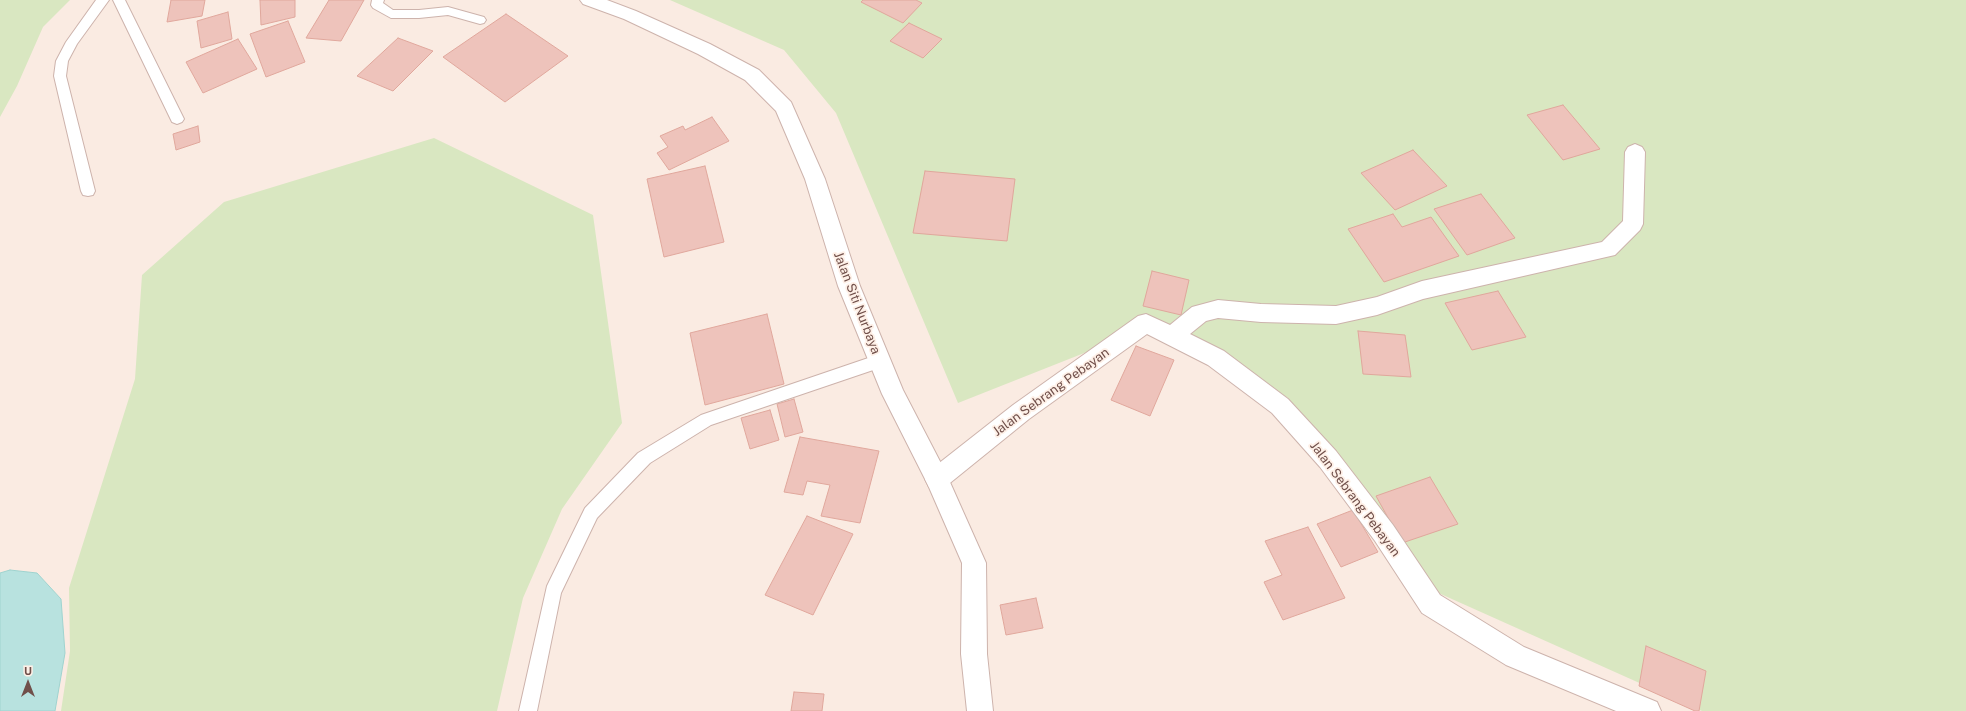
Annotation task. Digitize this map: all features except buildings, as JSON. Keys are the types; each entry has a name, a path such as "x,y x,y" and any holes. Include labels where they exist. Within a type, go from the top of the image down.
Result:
{"street":[{"name":"Jalan Siti Nurbaya","path":"589,0 630,15 704,49 752,75 784,108 814,179 849,286 892,394 937,479 974,563 974,654 980,711"},
{"path":"1172,336 1200,313 1218,308 1261,313 1336,315 1378,306 1422,290 1608,249 1633,224 1635,152"},
{"name":"Jalan Sebrang Pebayan","path":"937,479 1021,412 1146,322 1216,358 1280,406 1333,465 1384,533 1431,604 1515,656 1648,711"}],"lane":[{"path":"88,191 60,76 62,61 72,42 103,0"},
{"path":"119,0 177,118"},
{"path":"378,0 377,4 392,14 448,11 480,20"},
{"path":"528,711 553,592 591,513 644,458 706,420 880,362"}],"green space":[{"path":"0,0 70,0 43,27 17,86 0,117"},
{"path":"670,0 1966,0 1966,711 1702,711 1434,591 1288,398 1160,323 958,403 836,113 784,50"},
{"path":"434,138 593,215 622,423 562,509 523,598 497,711 61,711 70,651 69,588 135,379 142,275 224,202"}],"water":[{"path":"10,570 37,573 61,599 65,653 55,711 0,711 0,573"}]}
